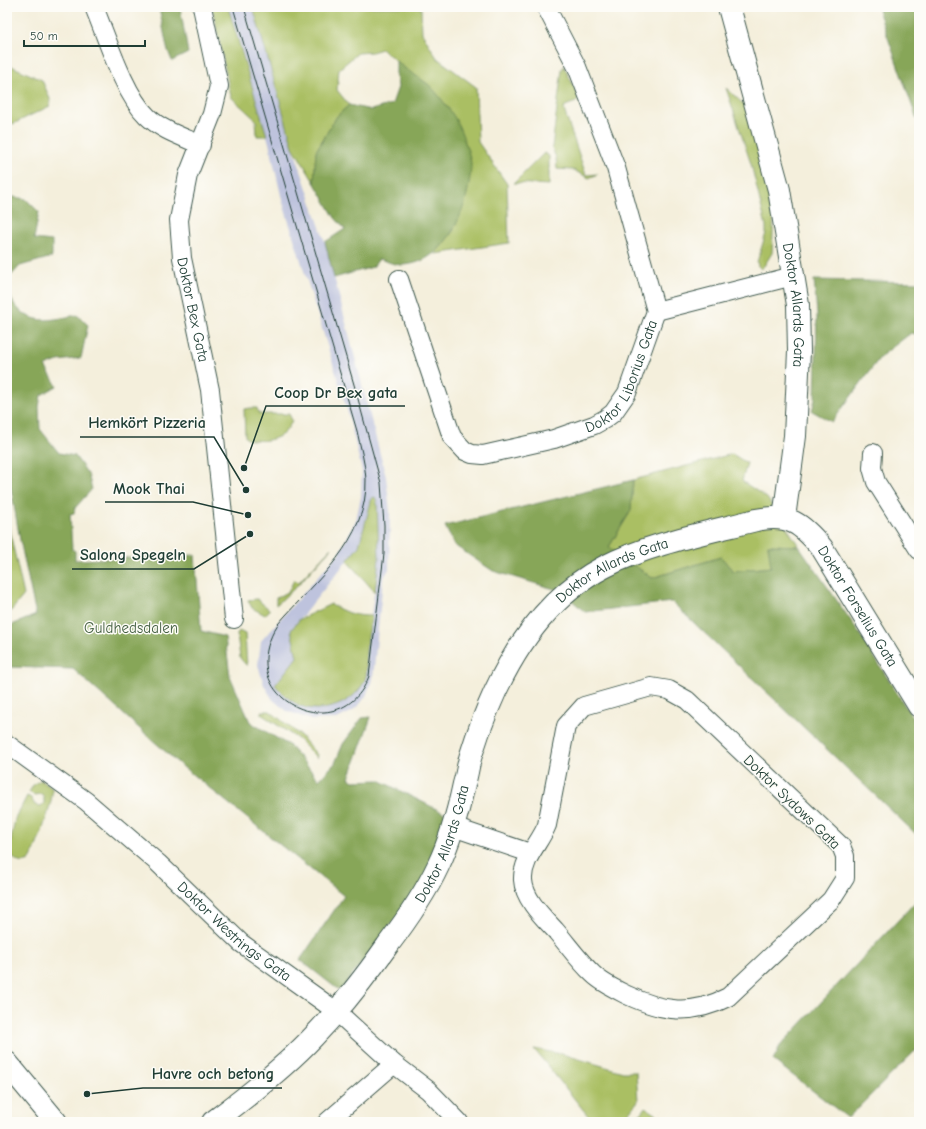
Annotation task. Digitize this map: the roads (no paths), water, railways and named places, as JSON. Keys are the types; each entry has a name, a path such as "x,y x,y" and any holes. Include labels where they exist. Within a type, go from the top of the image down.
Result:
{"street":[{"path":"94,7 132,98 148,117 168,131 201,145"},
{"name":"Doktor Bex Gata","path":"202,7 219,86 214,107 201,145 188,175 179,220 180,242 191,303 210,390 234,618"},
{"name":"Doktor Liborius Gata","path":"399,279 452,437 465,451 472,454 496,453 554,439 594,425 614,413 627,393 656,311 616,168 577,67 546,7"},
{"name":"Doktor Allards Gata","path":"213,1122 237,1104 289,1060 336,1012 363,979 413,908 438,867 453,827 470,756 502,676 540,618 562,596 604,567 632,555 675,541 756,520 767,518 784,518 795,436 799,325 793,276 779,190 729,7"},
{"path":"656,311 793,276"},
{"path":"873,453 872,468 876,482 919,550"},
{"name":"Doktor Forselius Gata","path":"784,518 804,528 822,548 919,706"},
{"name":"Doktor Sydows Gata","path":"651,687 669,690 687,700 841,846 845,856 845,878 832,900 728,997 713,1005 684,1011 661,1009 636,999 612,988 594,975 536,909 527,893 523,881 523,871 530,853 543,834 547,825 566,726 584,706 651,687"},
{"name":"Doktor Westrings Gata","path":"7,744 86,801 158,863 241,943 336,1012 394,1064 428,1090 459,1122"},
{"path":"453,827 530,853"},
{"path":"7,1063 56,1122"},
{"path":"327,1122 394,1064"}],"tram line":[{"path":"233,7 357,431 364,460 366,479 364,501 358,522 349,541 323,576 278,624 267,651 268,675 278,694 295,706 316,712 337,710 356,698 369,676 384,554 384,525 381,483 355,388 244,7"}],"place":[{"name":"Coop Dr Bex gata","path":"244,468"},
{"name":"Hemkört Pizzeria","path":"246,490"},
{"name":"Mook Thai","path":"248,515"},
{"name":"Salong Spegeln","path":"250,534"},
{"name":"Havre och betong","path":"87,1094"}],"park label":[{"name":"Guldhedsdalen","path":"131,628"}]}
